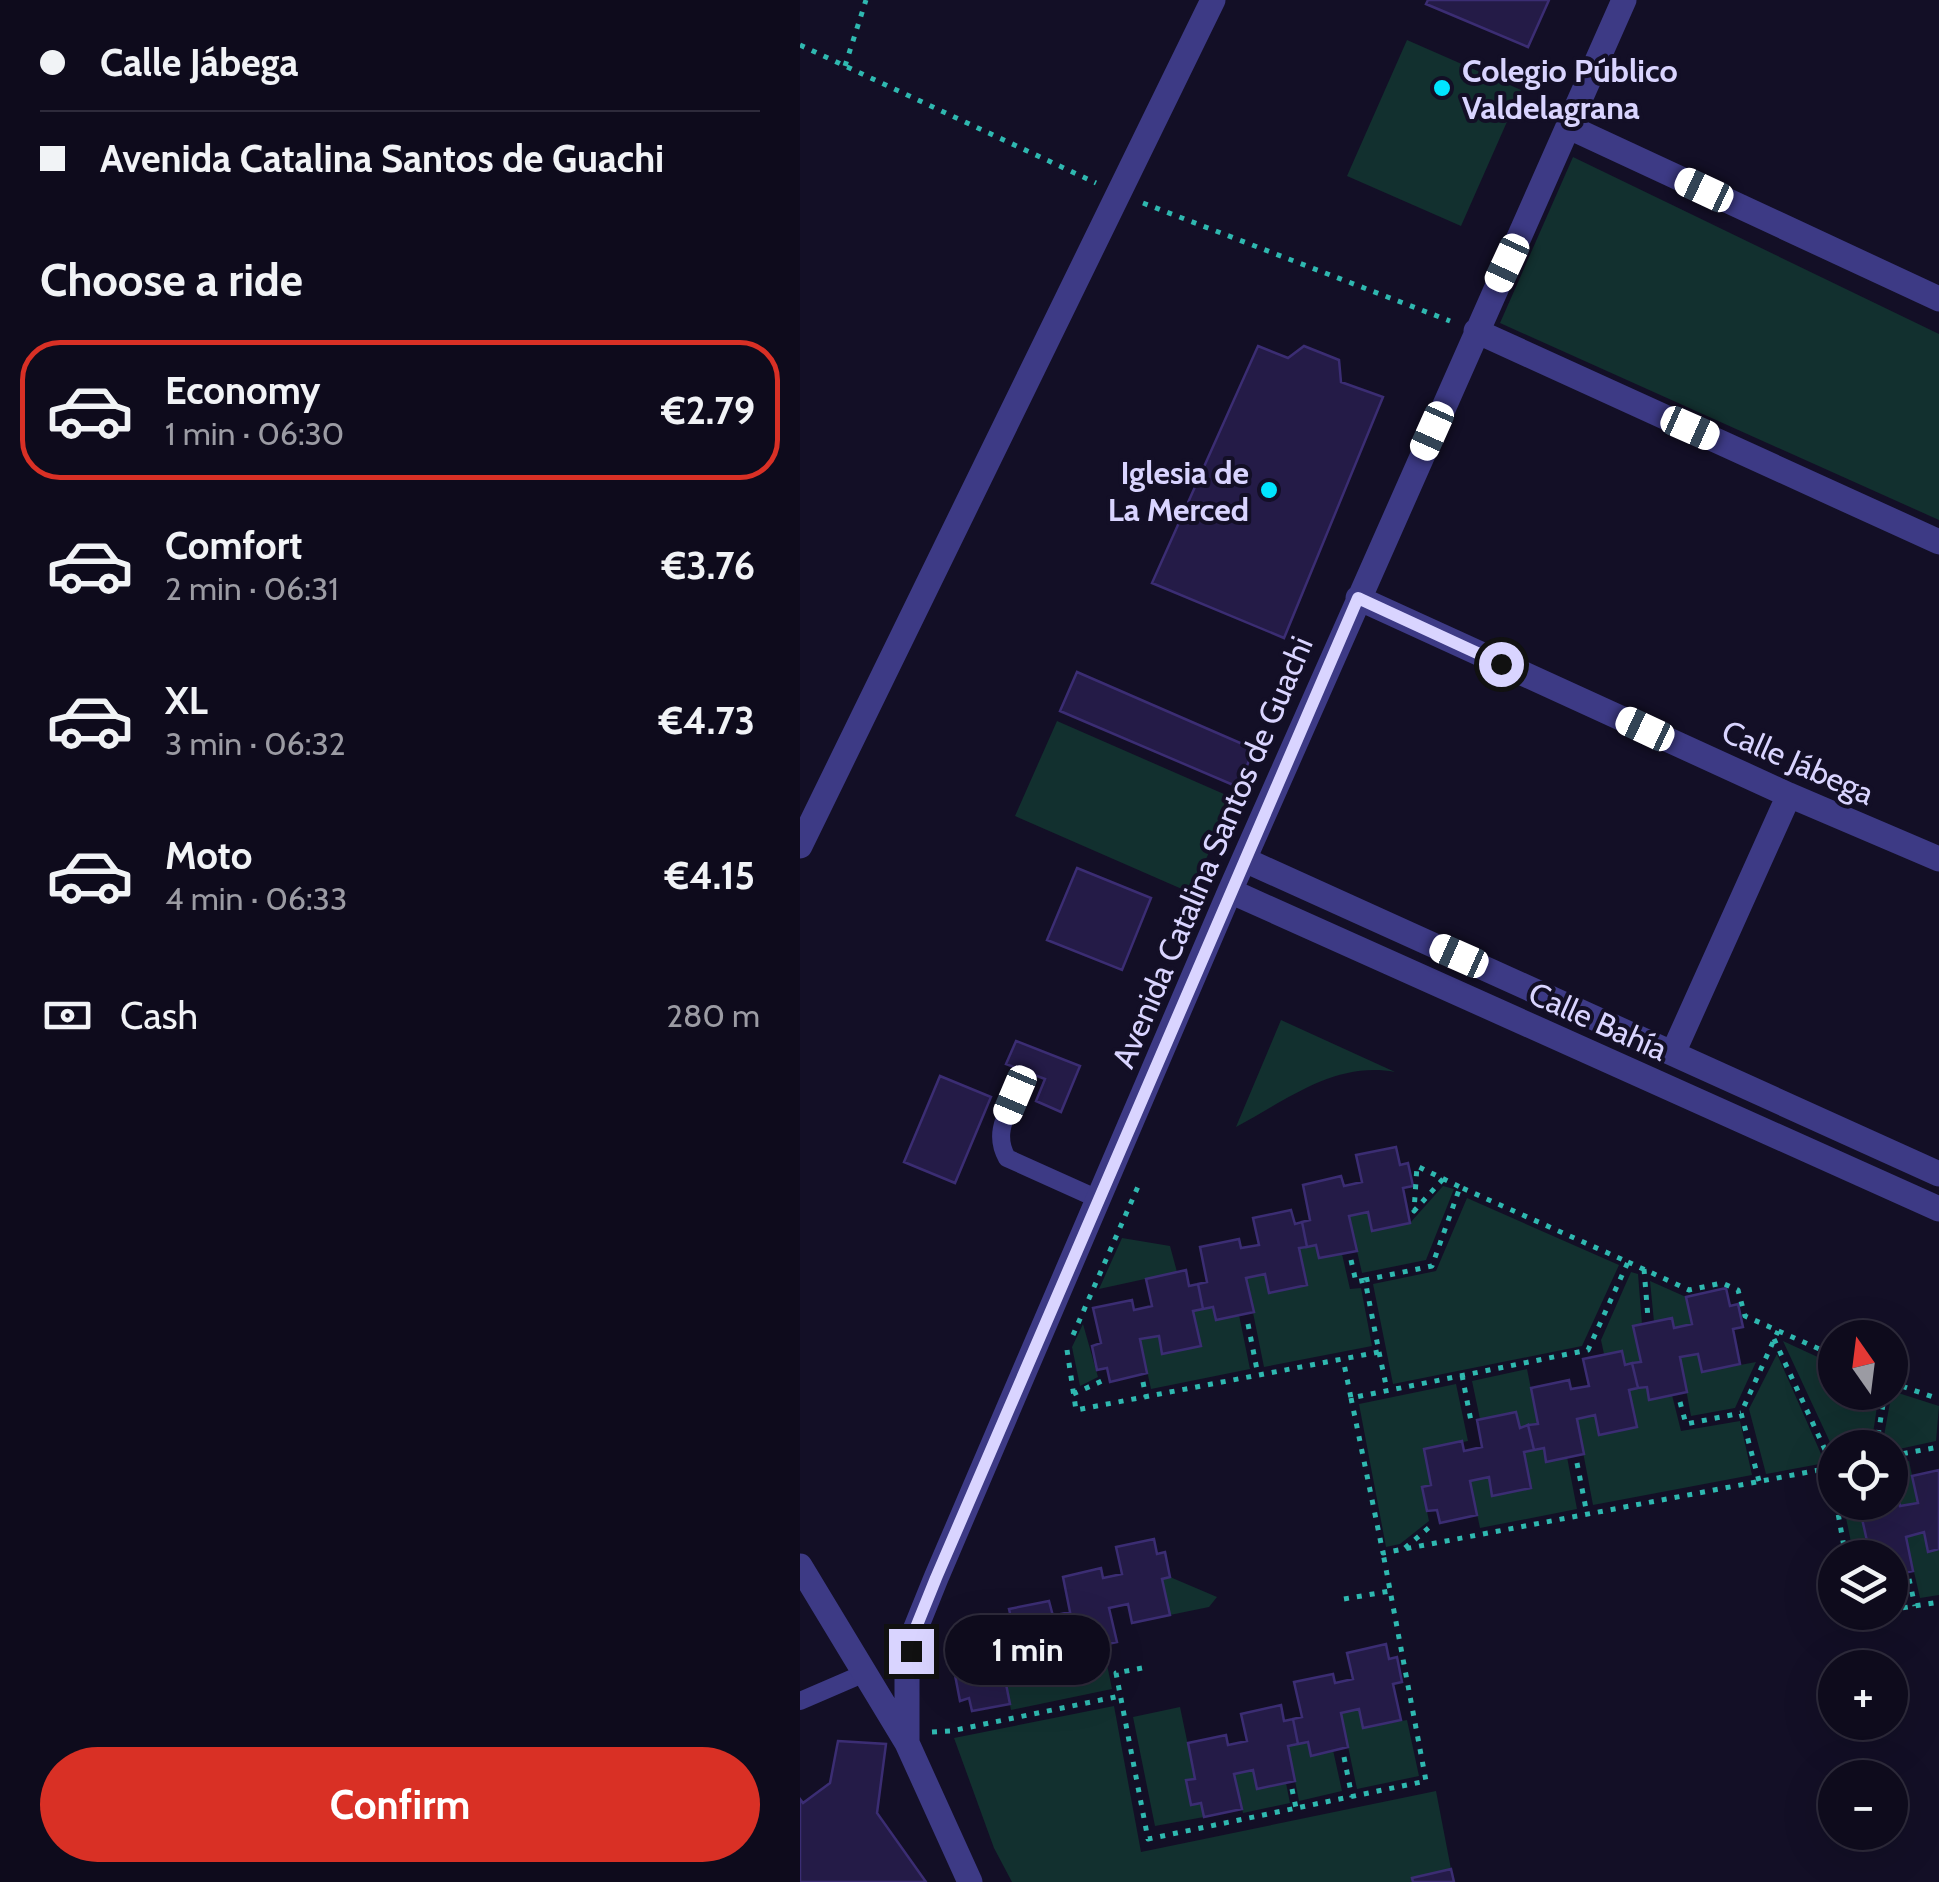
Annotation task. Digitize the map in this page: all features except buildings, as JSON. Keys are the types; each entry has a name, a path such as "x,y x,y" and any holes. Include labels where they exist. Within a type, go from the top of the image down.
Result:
{"street":[{"path":"800,846 1213,0"},
{"name":"Avenida Catalina Santos de Guachi","path":"907,1738 907,1671 915,1630 1230,891 1624,0"},
{"path":"1569,128 1939,299"},
{"path":"1476,331 1939,542"},
{"name":"Calle Jábega","path":"1358,598 1788,795 1939,859"},
{"path":"1673,1052 1788,795"},
{"name":"Calle Bahía","path":"1245,860 1939,1174"},
{"name":"Calle Bahía","path":"1230,891 1939,1210"},
{"path":"800,1566 907,1738 970,1882"}],"lane":[{"path":"1015,1095 1000,1131 1008,1158 1098,1199"},
{"path":"800,1701 865,1673"}],"path":[{"path":"845,66 866,0"},
{"path":"1443,1179 1414,1211 1417,1166 1689,1290 1722,1283 1738,1290 1745,1316 1818,1348"},
{"path":"1140,1182 1066,1352 1076,1410 1379,1352"},
{"path":"1351,1260 1356,1282 1432,1266 1460,1187"},
{"path":"1351,1398 1588,1350 1628,1262"},
{"path":"1644,1269 1648,1318"},
{"path":"1365,1280 1387,1390"},
{"path":"1248,1324 1258,1375"},
{"path":"1759,1481 1742,1414 1778,1330"},
{"path":"1774,1339 1818,1436"},
{"path":"1142,1668 1116,1672 1148,1839 1426,1781 1343,1359"},
{"path":"1462,1375 1471,1420"},
{"path":"1074,1394 1102,1381"},
{"path":"1143,1382 1146,1397"},
{"path":"1908,1388 1939,1399"},
{"path":"1680,1402 1686,1424 1742,1414"},
{"path":"1908,1452 1939,1446"},
{"path":"1577,1463 1587,1514"},
{"path":"1383,1554 1818,1470"},
{"path":"1474,1523 1476,1536"},
{"path":"1402,1550 1433,1524"},
{"path":"1909,1580 1915,1606"},
{"path":"1344,1598 1390,1591"},
{"path":"1908,1607 1939,1602"},
{"path":"907,1738 1120,1696"},
{"path":"1344,1757 1352,1797"},
{"path":"1292,1788 1296,1808"}],"green space":[{"path":"1407,40 1521,90 1461,226 1347,176"},
{"path":"1573,157 1939,334 1939,520 1500,323"},
{"path":"1057,721 1233,798 1191,893 1015,816"},
{"path":"1281,1020 1395,1072 1373,1070 1332,1077 1236,1127"},
{"path":"1443,1186 1454,1189 1426,1260 1362,1273 1349,1216 1368,1212 1372,1231 1410,1223"},
{"path":"1467,1198 1619,1265 1582,1346 1393,1384 1373,1284 1436,1271"},
{"path":"1122,1238 1170,1246 1177,1272 1099,1289"},
{"path":"1316,1245 1320,1258 1342,1254 1350,1289 1361,1288 1372,1346 1264,1367 1246,1278 1265,1274 1269,1293 1306,1285 1299,1248"},
{"path":"1631,1272 1638,1274 1642,1324 1633,1327 1641,1362 1625,1365 1621,1351 1604,1354 1601,1340"},
{"path":"1650,1281 1686,1297 1692,1324 1674,1328 1672,1318 1654,1322"},
{"path":"1213,1307 1217,1320 1239,1315 1250,1369 1151,1389 1140,1339 1159,1336 1163,1354 1200,1346 1193,1311"},
{"path":"1083,1324 1098,1377 1080,1386 1072,1347"},
{"path":"1783,1341 1818,1357 1818,1410 1876,1410 1874,1430 1824,1430"},
{"path":"1698,1354 1703,1372 1756,1362 1735,1408 1691,1416 1680,1357"},
{"path":"1777,1354 1818,1447 1818,1464 1766,1474 1749,1409"},
{"path":"1527,1369 1538,1424 1520,1428 1516,1412 1480,1419 1472,1381"},
{"path":"1456,1384 1468,1441 1424,1450 1431,1485 1422,1487 1429,1521 1400,1544 1386,1547 1359,1404"},
{"path":"1647,1387 1650,1400 1672,1395 1681,1431 1740,1421 1752,1475 1593,1505 1577,1420 1595,1415 1636,1427 1629,1390"},
{"path":"1908,1396 1939,1406 1936,1441 1908,1447 1908,1430 1885,1430 1889,1410 1908,1410"},
{"path":"1544,1448 1547,1461 1567,1457 1577,1509 1480,1528 1470,1481 1489,1477 1492,1495 1524,1452"},
{"path":"1908,1461 1918,1503 1908,1505"},
{"path":"1846,1520 1862,1520 1867,1540 1851,1540"},
{"path":"1924,1532 1928,1551 1939,1549 1939,1595 1920,1598 1906,1537"},
{"path":"1170,1577 1217,1597 1209,1607 1170,1615 1162,1579"},
{"path":"1076,1637 1079,1650 1103,1645 1112,1689 1011,1710 1003,1669 1021,1665 1026,1684 1063,1676 1056,1641"},
{"path":"1114,1706 1141,1852 1436,1791 1451,1869 1412,1878 1413,1882 1012,1882 994,1848 954,1738"},
{"path":"1180,1707 1195,1779 1186,1781 1201,1803 1204,1817 1155,1826 1133,1717"},
{"path":"1359,1709 1364,1728 1407,1720 1419,1776 1357,1789 1341,1713"},
{"path":"1308,1742 1311,1755 1333,1750 1342,1791 1299,1801 1288,1746"},
{"path":"1253,1770 1257,1789 1286,1783 1290,1803 1243,1813 1234,1774"}],"place":[{"name":"Colegio Público Valdelagrana","path":"1442,88"},
{"name":"Iglesia de La Merced","path":"1269,490"}],"route":[{"path":"911,1651 915,1630 936,1578 1358,598 1501,664"}]}
